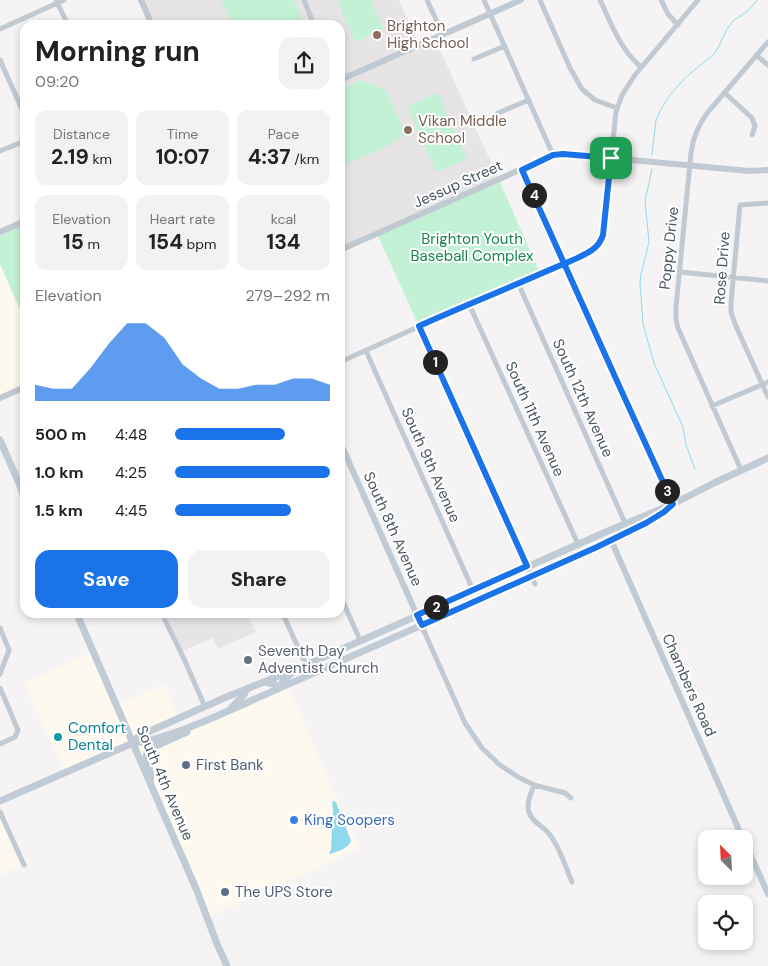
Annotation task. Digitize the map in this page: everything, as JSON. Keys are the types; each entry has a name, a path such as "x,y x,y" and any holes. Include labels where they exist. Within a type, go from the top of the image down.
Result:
{"main road":[{"path":"0,440 20,486"},
{"path":"0,801 133,742 140,736 205,707 595,536 673,504 768,458"},
{"path":"133,742 142,742 197,725 534,580 646,523 673,504"},
{"path":"612,540 613,534 649,514"},
{"path":"595,536 605,536 612,540"},
{"name":"South 4th Avenue","path":"79,618 199,896 226,966"},
{"path":"280,688 285,679 302,666"},
{"path":"265,682 280,688"},
{"path":"226,712 243,696 246,689"},
{"path":"150,782 152,775 146,757 147,752 192,730 197,725"}],"street":[{"path":"0,29 64,0"},
{"path":"141,0 150,20"},
{"path":"304,0 312,20"},
{"path":"427,0 443,35"},
{"path":"484,0 553,155"},
{"path":"345,78 521,0"},
{"path":"540,0 570,68 582,89 595,100 617,108"},
{"path":"600,0 623,48 641,67"},
{"path":"661,0 668,14 678,25"},
{"path":"345,360 518,284 593,250 597,246 602,237 617,108 627,86 641,67 698,0"},
{"path":"57,2 66,20"},
{"name":"Poppy Drive","path":"741,470 678,328 676,312 692,143 699,125 708,112 768,42"},
{"path":"474,59 505,46"},
{"path":"756,55 768,65"},
{"path":"0,60 20,105"},
{"path":"725,93 752,118 755,126 752,135"},
{"path":"498,113 529,100"},
{"path":"0,152 20,143"},
{"name":"Jessup Street","path":"345,248 553,155 566,154 748,171 768,170"},
{"path":"522,170 673,504"},
{"name":"Rose Drive","path":"768,203 740,205 731,303 732,317 765,383 768,397"},
{"path":"0,232 20,223"},
{"path":"680,272 768,281"},
{"name":"South 12th Avenue","path":"518,284 625,523"},
{"name":"South 11th Avenue","path":"469,304 578,544"},
{"path":"419,326 534,580"},
{"name":"South 9th Avenue","path":"366,350 473,590"},
{"path":"712,406 765,383"},
{"path":"0,398 20,389"},
{"name":"South 8th Avenue","path":"345,453 472,736 500,765 518,777 534,785 565,793 571,798"},
{"name":"Chambers Road","path":"612,540 740,830"},
{"path":"345,606 360,640"},
{"path":"164,618 205,707"},
{"path":"284,618 302,666"},
{"path":"0,628 9,650 0,674"},
{"path":"0,688 18,730 16,736 0,744"},
{"path":"534,785 528,802 530,815 552,838 572,882"},
{"path":"0,812 24,865"},
{"name":"Chambers Road","path":"753,860 768,894"}],"shaded area":[{"name":"Vikan Middle School","path":"141,0 399,0 419,45 435,39 499,180 345,248 345,20 150,20"},
{"path":"0,264 20,306 20,389 0,398"},
{"path":"163,618 249,618 256,632 218,649 213,638 180,652"},
{"path":"93,652 117,706 164,684 179,718 134,742 221,714 287,685 359,849 208,917 133,743 65,772 24,683"},
{"path":"0,812 24,865 0,875"}],"green space":[{"path":"221,0 294,0 302,20 231,20"},
{"path":"337,0 371,0 384,29 355,42"},
{"path":"361,80 386,90 406,135 381,149 347,164 345,163 345,87"},
{"path":"438,93 467,159 436,172 407,106"},
{"name":"Brighton Youth Baseball Complex","path":"499,180 540,273 419,326 377,234"},
{"path":"20,223 20,307 0,264 0,232"}],"water":[{"path":"334,801 351,841 345,848 330,854 332,802"}],"waterway":[{"path":"652,155 656,120 670,95 685,78 714,54 733,21 749,10 757,0"},
{"path":"652,169 645,201 649,242 640,283 643,324 654,363 683,427 686,445 695,469"}],"place":[{"name":"Brighton High School","path":"377,35"},
{"name":"Vikan Middle School","path":"408,130"},
{"name":"Seventh Day Adventist Church","path":"248,660"},
{"name":"Comfort Dental","path":"58,737"},
{"name":"First Bank","path":"186,765"},
{"name":"King Soopers","path":"294,820"},
{"name":"The UPS Store","path":"225,892"}],"route":[{"path":"611,158 578,154 553,155 522,170 564,263 590,320 673,504 646,523 597,547 422,625 417,615 527,566 419,326 518,284 564,263 590,252 595,248 603,235 611,158"}]}
